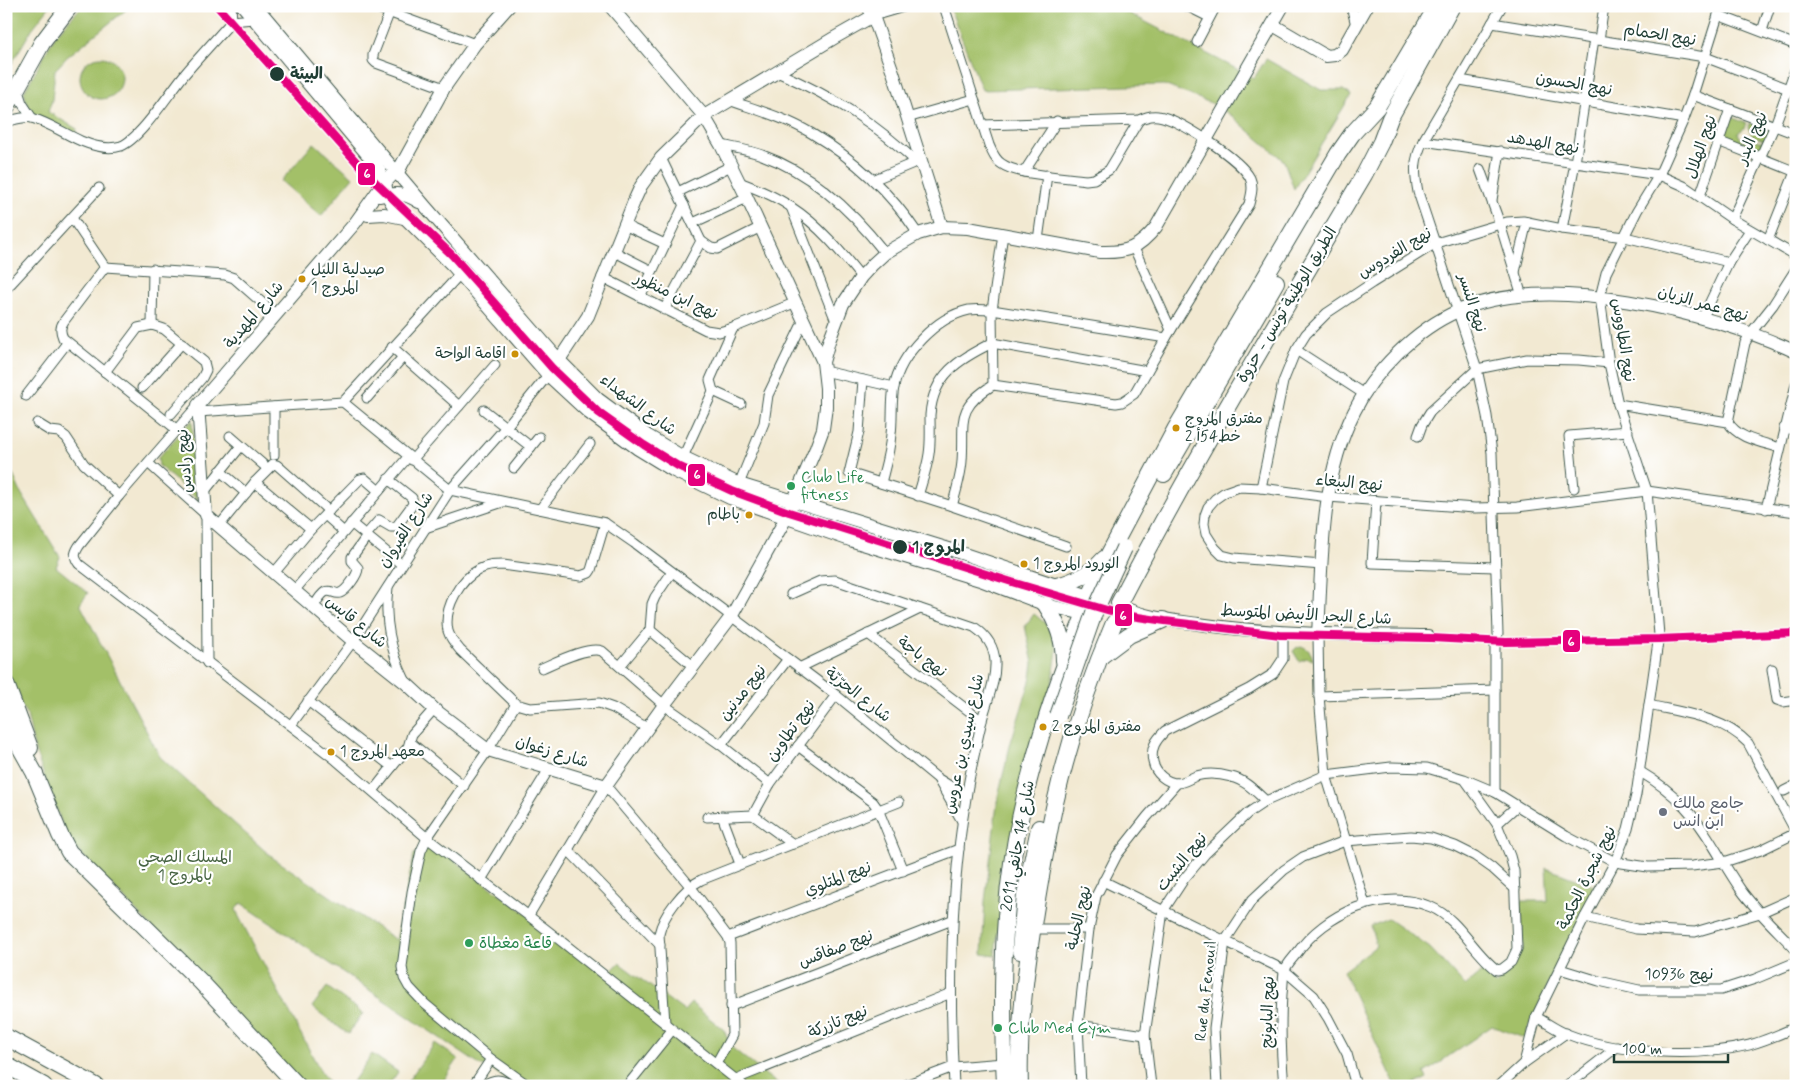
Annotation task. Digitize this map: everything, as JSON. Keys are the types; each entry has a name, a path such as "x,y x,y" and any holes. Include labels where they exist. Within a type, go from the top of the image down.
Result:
{"highway":[{"path":"6,108 12,87 32,40 56,6"},
{"path":"12,87 70,6"},
{"path":"1004,969 1009,955 1021,866 1038,781 1063,716 1091,622 1123,551 1158,484 1437,6"},
{"name":"الطريق الوطنية تونس - حزوة","path":"1117,613 1165,516 1212,432 1364,175 1381,142 1390,118 1452,6"},
{"path":"1090,595 1100,590 1114,595 1117,613 1105,628 1095,626 1087,620 1084,615 1084,604 1090,595 1123,551 1371,142 1390,118"},
{"path":"1057,586 1086,574 1123,551"},
{"path":"1046,605 1059,630 1064,666"},
{"name":"شارع 14 جانفي 2011","path":"1020,1086 1020,1043 1026,972 1055,804 1083,706 1117,613"},
{"name":"شارع 14 جانفي 2011","path":"1004,1086 1004,969 1007,905 1014,845 1038,746 1064,666 1084,615"},
{"path":"1099,658 1129,635 1158,619"},
{"path":"6,684 30,746 34,772"},
{"path":"1026,972 1021,961 1019,948 1025,895 1063,716"},
{"path":"6,722 34,772 60,835 75,859 201,982 298,1086"},
{"path":"6,1037 96,1086"},
{"path":"6,1066 44,1086"}],"street":[{"path":"231,6 232,21"},
{"name":"شارع الشهداء","path":"243,6 377,166 386,188 404,218 460,274 548,375 589,412 638,449 674,471 730,498 853,541 980,580 1046,605 1084,615"},
{"name":"شارع الشهداء","path":"256,6 398,170 425,206 559,360 598,399 648,436 683,457 739,484 853,518 1057,586 1090,595"},
{"path":"372,6 390,9 474,44"},
{"path":"355,223 368,215 398,170 444,88 474,44 509,6"},
{"path":"610,6 704,116 721,145 747,198 824,366 863,380 894,387"},
{"path":"559,360 588,316 602,276 641,186 661,158 704,116 777,72 871,11 907,6"},
{"path":"944,6 989,145 996,160 1011,169 1094,180 1109,170 1139,120"},
{"path":"1187,6 1209,17"},
{"path":"1198,42 1216,6"},
{"path":"529,915 606,786 693,666 732,617 786,518 823,429 826,408 824,366 836,321 843,304 861,277 885,253 918,234 942,227 968,228 1100,252 1122,251 1134,248 1144,241 1156,227 1283,6"},
{"path":"1352,6 1356,25"},
{"path":"1273,25 1326,56 1335,55 1342,50 1367,6"},
{"name":"نهج النسر","path":"1498,634 1492,453 1477,369 1415,178 1414,167 1423,141 1502,6"},
{"path":"1562,229 1596,39 1604,6"},
{"path":"1762,31 1770,6"},
{"path":"390,9 373,55 374,62 444,88"},
{"path":"871,11 908,118 919,164 942,227"},
{"path":"1719,11 1796,44"},
{"name":"نهج الطاووس","path":"1659,639 1647,491 1618,404 1609,363 1600,298 1606,273 1637,211 1659,175 1684,119 1719,11"},
{"path":"6,122 22,118 32,118 82,141 103,147 123,145 131,140 142,128 184,75 232,21 253,19"},
{"name":"نهج الحمام","path":"1492,22 1705,58 1792,90"},
{"name":"نهج البدر","path":"1732,219 1792,90 1796,67"},
{"path":"777,72 810,86 852,110 919,164"},
{"name":"نهج الحسون","path":"1460,80 1684,119"},
{"path":"12,87 32,118"},
{"path":"1693,95 1796,134"},
{"path":"908,118 974,99"},
{"path":"729,100 775,116 810,132 846,156 873,180 906,216 918,234"},
{"name":"نهج الهلال","path":"1700,196 1730,109"},
{"path":"952,506 962,464 962,419 973,399 993,385 1116,403 1122,402 1134,394 1168,334 1248,204 1252,192 1250,179 1242,168 1207,139 1162,117 1146,116 1139,120 1057,121 982,125"},
{"path":"1024,172 1057,121"},
{"name":"نهج الهدهد","path":"1423,141 1659,175 1674,180 1732,219 1796,256"},
{"path":"1718,141 1795,172 1768,240"},
{"path":"721,145 763,155 788,167 811,182 852,214 885,253"},
{"path":"1492,203 1500,151"},
{"path":"661,158 701,241 711,248 718,248 761,228"},
{"path":"873,180 919,164"},
{"path":"678,192 731,166"},
{"path":"1480,169 1500,224 1522,296"},
{"path":"1038,240 1046,175"},
{"path":"739,182 763,191 791,207 829,239 861,277"},
{"path":"6,290 100,188"},
{"path":"355,223 374,197 386,188"},
{"path":"386,188 405,195 425,206"},
{"path":"693,223 747,198"},
{"path":"640,297 684,205"},
{"path":"791,207 836,321"},
{"path":"368,215 384,214 404,218"},
{"path":"72,218 105,267"},
{"name":"نهج الفردوس","path":"1261,488 1283,382 1296,350 1312,326 1327,313 1436,243 1514,221 1625,237 1729,262"},
{"path":"1515,272 1527,222"},
{"name":"شارع المهدية","path":"198,409 355,223"},
{"path":"624,225 665,244"},
{"path":"1702,319 1729,262 1750,230"},
{"path":"993,385 992,310 1003,234"},
{"path":"664,310 701,241"},
{"path":"1134,248 1168,334"},
{"path":"613,251 652,271"},
{"path":"105,267 226,275 234,278 276,315"},
{"path":"105,267 61,326 63,338 176,429"},
{"path":"152,325 153,269"},
{"path":"1780,448 1743,436 1732,428 1728,422 1743,351 1750,334 1773,305 1796,269"},
{"path":"343,402 460,274"},
{"name":"نهج ابن منظور","path":"602,276 664,310 706,330 719,332 734,328 794,303"},
{"name":"نهج عمر الزيان","path":"1318,635 1328,497 1340,446 1353,412 1382,370 1403,348 1432,324 1458,310 1495,300 1522,296 1570,294 1655,307 1702,319 1750,334 1796,352"},
{"path":"881,483 889,450 894,387 903,364 912,350 939,324 969,310 992,310 1168,334"},
{"path":"739,484 764,423 768,395 803,322"},
{"path":"106,372 136,331 143,326 152,325 164,329 204,362 206,370 202,378 171,414"},
{"path":"683,457 713,391 710,380 734,328"},
{"path":"26,396 67,343"},
{"path":"142,388 182,343"},
{"path":"918,496 929,454 932,400 938,385 947,371 971,353 992,343 1148,371"},
{"path":"392,347 459,406"},
{"path":"1296,350 1364,394"},
{"path":"367,398 402,356"},
{"path":"1418,436 1430,412 1477,369 1527,359 1579,360 1609,363"},
{"name":"شارع القيروان","path":"291,725 353,641 450,490 506,427 559,360"},
{"path":"294,591 388,479 459,406 495,365"},
{"path":"863,380 858,432 850,473 1066,546"},
{"path":"1766,508 1796,384"},
{"path":"713,391 741,404"},
{"path":"647,728 614,708 599,703 522,707 516,704 460,650 448,631 449,607 454,597 471,575 490,565 527,568 580,576 585,575 591,570 605,523 450,490 343,402 274,407 198,409 176,429 74,553 75,559 79,564 291,725 373,791 427,838 529,915 672,1030 717,1062 744,1086"},
{"path":"1618,404 1728,422"},
{"path":"274,407 274,455"},
{"name":"نهج رادس","path":"198,409 206,515"},
{"path":"484,410 531,447"},
{"path":"37,423 50,431 59,432 66,437 84,464 119,496"},
{"path":"1784,428 1796,430"},
{"path":"1574,488 1568,436 1628,431"},
{"path":"230,436 268,468"},
{"path":"514,468 539,437"},
{"path":"540,509 590,444"},
{"path":"204,492 241,446"},
{"path":"148,463 206,515 207,663"},
{"path":"219,526 255,482 273,464 278,466 344,532"},
{"path":"220,471 246,493"},
{"path":"274,573 311,530 360,479 364,478 379,491"},
{"path":"313,608 325,593 330,591 338,594 342,593 356,576 358,568 352,557 379,520 391,527 396,527 414,504 412,498 388,479"},
{"path":"255,482 311,530"},
{"name":"نهج الببغاء","path":"1322,564 1234,558 1222,555 1206,534 1204,524 1208,507 1214,499 1225,492 1239,487 1328,497 1475,508 1517,507 1647,491 1796,512"},
{"path":"1376,501 1372,563 1495,567"},
{"path":"425,528 505,502"},
{"name":"شارع قابس","path":"206,515 313,608 407,684 434,709 488,750"},
{"path":"351,523 401,564"},
{"name":"شارع الحرّيّة","path":"605,523 836,695 937,778 966,796"},
{"path":"620,666 650,630 654,597 672,572"},
{"name":"شارع سيدي بن عروس","path":"791,594 820,581 835,580 974,627 982,632 988,640 995,659 994,679 982,721 966,796 952,920 951,993 954,1086"},
{"path":"389,584 386,612 387,627 391,647 407,684"},
{"path":"799,668 920,609"},
{"name":"شارع البحر الأبيض المتوسط","path":"1117,613 1283,633 1428,636"},
{"path":"650,630 693,666"},
{"path":"1266,801 1245,783 1231,777 1216,774 1199,775 1177,783 1162,777 1156,771 1153,764 1152,748 1165,731 1249,689 1273,674 1282,659 1283,633"},
{"name":"نهج باجة","path":"868,634 982,721"},
{"path":"1318,635 1319,696 1326,775 1365,904"},
{"name":"نهج شجرة الحكمة","path":"1524,1063 1536,1017 1615,862 1628,829 1639,771 1659,639"},
{"path":"1495,646 1495,792"},
{"path":"542,668 588,650 597,649 620,666 664,705 721,745 770,784"},
{"name":"نهج مدنين","path":"721,745 788,659"},
{"path":"1772,669 1777,700 1783,702 1796,700"},
{"path":"1319,696 1495,690"},
{"name":"نهج تطاوين","path":"753,816 770,784 836,695"},
{"path":"308,701 392,767"},
{"path":"516,704 488,750 427,838 418,866 410,906 402,967 404,978 409,987 425,1004 491,1059 529,1086"},
{"path":"1649,704 1724,724 1739,734 1748,743 1796,832"},
{"path":"373,791 410,742 412,734 434,709"},
{"path":"410,742 464,786"},
{"path":"798,746 866,796 878,809 903,870"},
{"name":"شارع زغوان","path":"488,750 606,786"},
{"name":"نهج الشبت","path":"1151,1086 1145,1035 1163,911 1184,879 1205,854 1248,813 1266,801 1326,775 1390,767 1427,768 1464,778 1495,792 1566,836 1615,862 1648,867 1692,866 1724,862 1760,850 1796,832"},
{"path":"481,880 550,768"},
{"path":"1639,771 1661,784 1685,807 1704,831 1741,890 1760,913 1796,950"},
{"path":"937,778 962,821"},
{"path":"1464,778 1497,824 1510,856 1514,871 1515,889"},
{"name":"نهج الحلبة","path":"1081,1086 1078,1025 1089,929 1096,896 1117,855 1177,783"},
{"path":"1784,791 1796,785"},
{"path":"606,786 690,886 728,937 732,1035 717,1062"},
{"path":"664,1023 659,934 663,923 682,894 690,886 740,864 899,802"},
{"path":"1497,824 1517,806"},
{"path":"722,816 740,864"},
{"path":"707,817 753,816 793,844"},
{"name":"Rue du Fenouil","path":"1217,1086 1214,1028 1225,941 1252,900 1284,870 1303,857 1345,841 1411,836 1431,838 1455,846 1475,856 1492,868 1515,889"},
{"name":"نهج المتلوي","path":"728,937 960,849"},
{"path":"568,850 660,945"},
{"path":"1103,881 1284,970 1314,996 1328,1018 1347,1054 1356,1086"},
{"name":"نهج البابونج","path":"1284,1086 1280,1027 1284,970 1303,943 1318,930 1335,918 1365,904 1388,900 1405,901 1432,908 1448,918 1490,965 1497,970 1502,969 1507,967 1514,958 1517,949 1515,889"},
{"path":"1585,918 1636,929 1685,933 1713,928 1760,913 1796,897"},
{"name":"نهج صفاقس","path":"731,1006 952,920"},
{"path":"1032,929 1089,929"},
{"name":"نهج 10936","path":"1560,969 1599,981 1639,990 1721,990 1755,979 1796,962"},
{"name":"نهج تازركة","path":"736,1079 951,993"},
{"path":"1536,1017 1566,1034 1617,1047 1665,1052 1727,1049 1766,1040 1796,1027"},
{"path":"1078,1025 1145,1035"},
{"path":"627,1086 672,1030"},
{"path":"1499,1086 1524,1063 1566,1034"},
{"path":"1567,1086 1617,1047"},
{"path":"473,1086 491,1059"},
{"path":"903,1086 953,1067 1004,1063"},
{"path":"484,1086 497,1079 504,1080 512,1086"}],"green space":[{"path":"6,6 50,6 32,29 6,73"},
{"path":"82,6 125,6 127,9 67,57 55,70 52,100 48,112 77,129 76,134 34,114 28,107 24,92 55,36"},
{"path":"949,6 1115,6 1254,78 1266,59 1321,90 1343,90 1351,95 1294,189 1284,161 1232,116 1216,105 1164,85 982,90"},
{"path":"97,57 105,57 116,63 122,78 116,93 105,99 97,99 86,93 80,82 80,74 86,63"},
{"path":"1731,117 1746,123 1744,128 1738,133 1742,141 1739,145 1721,139"},
{"path":"1749,123 1770,131 1765,141 1752,135 1748,127"},
{"path":"1750,138 1764,143 1758,154 1741,146 1744,141"},
{"path":"314,143 353,177 321,216 281,181"},
{"path":"192,420 198,500 159,466 158,458"},
{"name":"المسلك الصحي بالمروج 1","path":"6,459 21,493 60,557 56,567 88,593 80,604 160,757 273,858 396,940 414,854 423,851 427,840 608,974 619,963 684,1011 691,1003 724,1030 731,1047 780,1086 516,1086 488,1067 481,1066 241,903 236,909 239,917 322,1074 332,1086 304,1086 68,840 35,751 27,715 19,702 6,669"},
{"path":"1034,614 1045,623 1053,635 1057,650 1052,686 1004,881 995,956 982,954 985,901 998,796 1011,742 1031,678 1033,663 1025,626"},
{"path":"1301,646 1309,651 1313,660 1307,658 1299,661 1293,651"},
{"path":"1546,868 1599,888 1558,962 1524,1038 1492,1026 1424,1073 1427,1078 1411,1086 1396,1086 1343,971 1376,946 1371,926 1388,919 1430,948 1465,986 1484,970 1495,985 1512,969 1523,948 1521,901 1548,901"},
{"path":"327,987 363,1013 348,1034 312,1007"},
{"path":"435,1043 458,1059 440,1086 409,1086 406,1084"},
{"path":"372,1054 398,1072 388,1086 350,1086"}],"transit line":[{"name":"6","path":"217,6 369,176 452,255 552,368 599,413 644,445 678,466 732,491 789,512 1015,583 1124,615 1165,621 1280,635 1431,638 1506,642 1659,639 1796,633"}],"place":[{"name":"البيئة","path":"277,74"},
{"name":"صيدلية الليل المروج 1","path":"302,279"},
{"name":"اقامة الواحة","path":"515,354"},
{"name":"مفترق المروج 2 خط54أ","path":"1176,428"},
{"name":"Club Life fitness","path":"791,486"},
{"name":"باطام","path":"749,515"},
{"name":"المروج 1","path":"900,547"},
{"name":"الورود المروج 1","path":"1024,564"},
{"name":"مفترق المروج 2","path":"1043,727"},
{"name":"معهد المروج 1","path":"331,752"},
{"name":"جامع مالك ابن انس","path":"1663,812"},
{"name":"قاعة مغطاة","path":"469,943"},
{"name":"Club Med Gym","path":"998,1028"}]}
